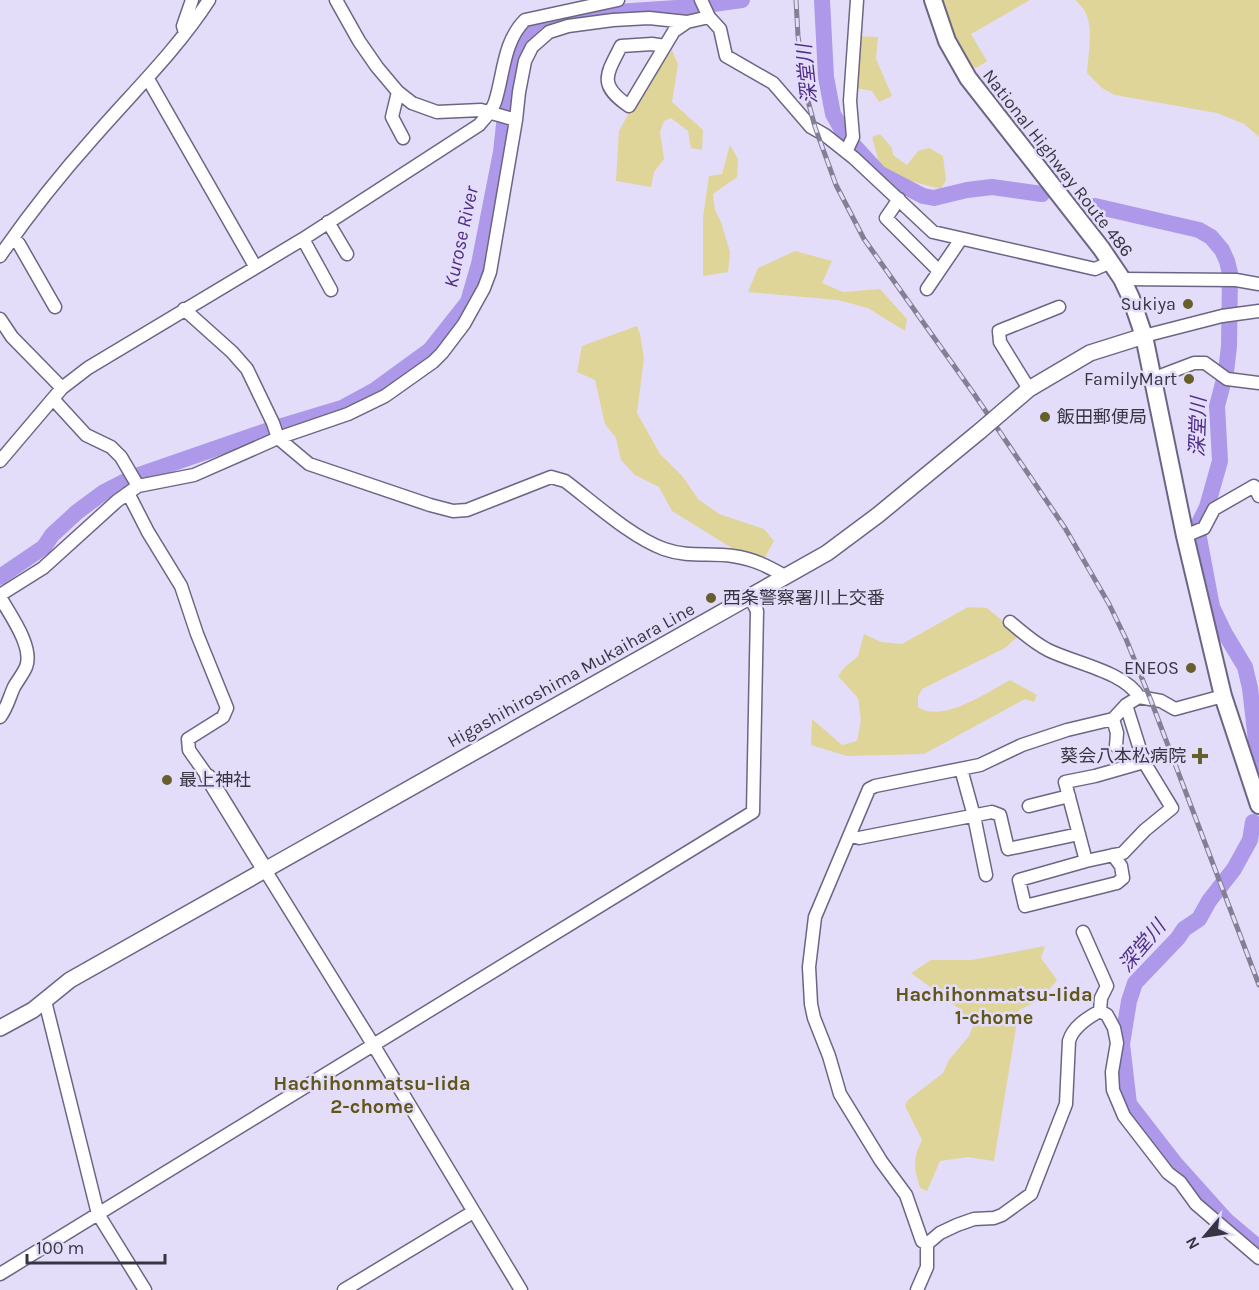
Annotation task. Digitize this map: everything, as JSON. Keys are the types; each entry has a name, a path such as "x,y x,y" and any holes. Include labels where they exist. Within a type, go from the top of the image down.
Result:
{"highway":[{"name":"National Highway Route 486","path":"933,0 947,40 968,78 1056,188 1111,262 1131,298 1144,336 1152,378 1192,533 1223,696 1259,805"}],"main road":[{"name":"Higashihiroshima Mukaihara Line","path":"0,1028 45,1001 70,980 827,553 878,515 1029,389 1090,353 1144,336"},
{"path":"208,777 265,870"}],"street":[{"path":"185,34 183,26 192,0"},
{"path":"5,246 53,184 148,79 209,0"},
{"path":"336,0 376,67 398,92 412,103 437,112 481,110 514,119"},
{"path":"0,461 62,388 88,368 303,239 479,125 493,113 504,57 518,27 525,20 618,0"},
{"path":"701,0 708,15 720,29 726,56 773,83 811,127 849,145 933,232 1095,269 1111,262"},
{"path":"849,145 857,0"},
{"path":"665,46 652,44 621,46 607,72 607,83 616,97 629,106 665,46 674,31 687,22 708,15"},
{"path":"0,717 27,665 28,652 0,596 43,568 133,489 147,483 194,475 278,438 348,414 385,396 434,362 464,324 490,272 519,92 525,61 532,47 549,32 568,26 649,18 687,22"},
{"path":"148,79 255,266"},
{"path":"398,92 392,117 403,138"},
{"path":"899,199 886,218 939,271"},
{"path":"328,222 347,254"},
{"path":"303,239 331,290"},
{"path":"927,289 961,239"},
{"path":"5,246 19,244 55,307"},
{"path":"1122,279 1229,280 1259,284"},
{"path":"1029,389 1000,342 999,331 1059,307"},
{"path":"184,309 232,352 247,369 278,438 316,468 430,505 453,510 467,510 551,477 565,481 640,537 665,549 697,556 731,556 760,562 785,576"},
{"path":"1144,336 1221,316 1259,311"},
{"path":"0,319 12,337 62,388"},
{"path":"1152,378 1194,363 1205,363 1227,379 1259,383"},
{"path":"53,399 76,426 86,435 111,447 129,468 133,489 148,532 181,586 197,634 227,708 223,717 188,739 189,750 208,777"},
{"path":"1192,533 1204,528 1214,509 1254,486 1259,496"},
{"path":"0,1274 753,812 757,611 750,596"},
{"path":"1010,622 1047,650 1117,677 1130,685 1139,697"},
{"path":"927,1244 922,1241 906,1195 881,1161 840,1094 811,1004 809,967 815,917 869,789 980,765 1032,741 1113,719 1126,705 1139,697 1161,701 1175,709 1223,696"},
{"path":"1113,855 1121,866 1123,879 1116,883 1025,906 1019,880 1086,861 1113,855 1123,853 1145,830 1172,808 1144,762 1126,705"},
{"path":"1113,719 1117,734 1116,746"},
{"path":"1086,861 1065,782 1144,762"},
{"path":"961,769 974,816 986,875"},
{"path":"1029,806 1069,796"},
{"path":"850,835 859,838 992,812 1000,815 1008,849 1079,834"},
{"path":"265,870 374,1046 519,1289"},
{"path":"1083,932 1107,986 1101,998 1100,1011"},
{"path":"45,1001 98,1214 145,1290"},
{"path":"917,1290 927,1267 927,1244 940,1233 974,1219 994,1218 1002,1215 1031,1194 1066,1104 1071,1033 1089,1017 1100,1011"},
{"path":"1100,1011 1107,1015 1114,1028 1117,1043 1112,1072 1113,1090 1124,1116 1168,1173 1180,1182 1196,1204 1259,1258"},
{"path":"344,1290 473,1212"}],"shaded area":[{"path":"940,0 1030,0 971,34 987,61 972,68 955,40"},
{"path":"1075,0 1259,0 1259,137 1244,124 1217,113 1115,95 1102,88 1087,73 1090,44 1089,24 1087,15"},
{"path":"858,36 878,37 876,59 892,96 879,102 872,91 856,88"},
{"path":"672,50 678,65 672,102 703,130 702,150 691,148 688,131 671,118 664,121 660,132 664,159 654,172 651,187 616,181 619,131 635,102"},
{"path":"880,134 892,148 893,155 907,165 918,151 929,148 943,156 946,180 941,189 891,176 880,166 872,137"},
{"path":"730,145 738,159 737,177 713,194 715,210 730,252 728,272 703,276 703,217 709,176 722,174"},
{"path":"795,251 832,261 822,283 843,292 880,289 907,319 905,331 868,308 838,300 748,292 758,268"},
{"path":"637,326 644,358 637,413 660,454 683,477 698,499 719,514 764,529 774,541 764,559 735,550 672,511 659,487 635,475 621,460 616,438 605,424 595,380 577,372 582,346"},
{"path":"968,607 987,608 1019,635 1005,648 922,689 918,697 918,707 939,712 951,709 1010,680 1037,695 1034,702 1025,699 924,754 847,756 811,745 812,719 842,745 857,741 861,720 858,698 838,676 858,656 864,634 881,642 902,644"},
{"path":"1045,946 1041,958 1057,980 1042,999 1019,1010 994,1161 968,1157 940,1161 927,1191 920,1188 915,1164 922,1140 905,1106 908,1100 943,1073 949,1060 969,1036 973,1026 961,1010 911,973 931,960 972,960"}],"waterway":[{"name":"Kurose River","path":"0,577 44,547 52,535 77,512 104,492 133,477 269,430 342,408 375,390 430,350 468,302 479,264 501,152 509,80 518,44 538,21 572,15 691,7 742,0"},
{"name":"深堂川","path":"822,0 826,77 833,114 846,137 879,173 923,196 934,198 992,187 1042,194"},
{"name":"深堂川","path":"1095,206 1199,230 1211,237 1222,250 1227,261 1230,273 1229,346 1226,372 1217,406 1220,461 1207,507 1197,527 1212,607 1245,667 1250,688 1259,767"},
{"name":"深堂川","path":"1253,822 1250,840 1234,869 1209,901 1199,919 1184,929 1135,983 1129,1001 1122,1044 1129,1104 1174,1162 1226,1220 1259,1248"}],"railway":[{"path":"796,0 798,36 807,97 836,185 864,239 974,394 1065,528 1109,604 1150,698 1259,985"}],"place":[{"name":"Sukiya","path":"1188,304"},
{"name":"FamilyMart","path":"1189,379"},
{"name":"飯田郵便局","path":"1045,417"},
{"name":"西条警察署川上交番","path":"711,598"},
{"name":"ENEOS","path":"1191,668"},
{"name":"葵会八本松病院","path":"1200,756"},
{"name":"最上神社","path":"167,780"}],"district":[{"name":"Hachihonmatsu-Iida 1-chome","path":"994,1006"},
{"name":"Hachihonmatsu-Iida 2-chome","path":"372,1094"}]}
